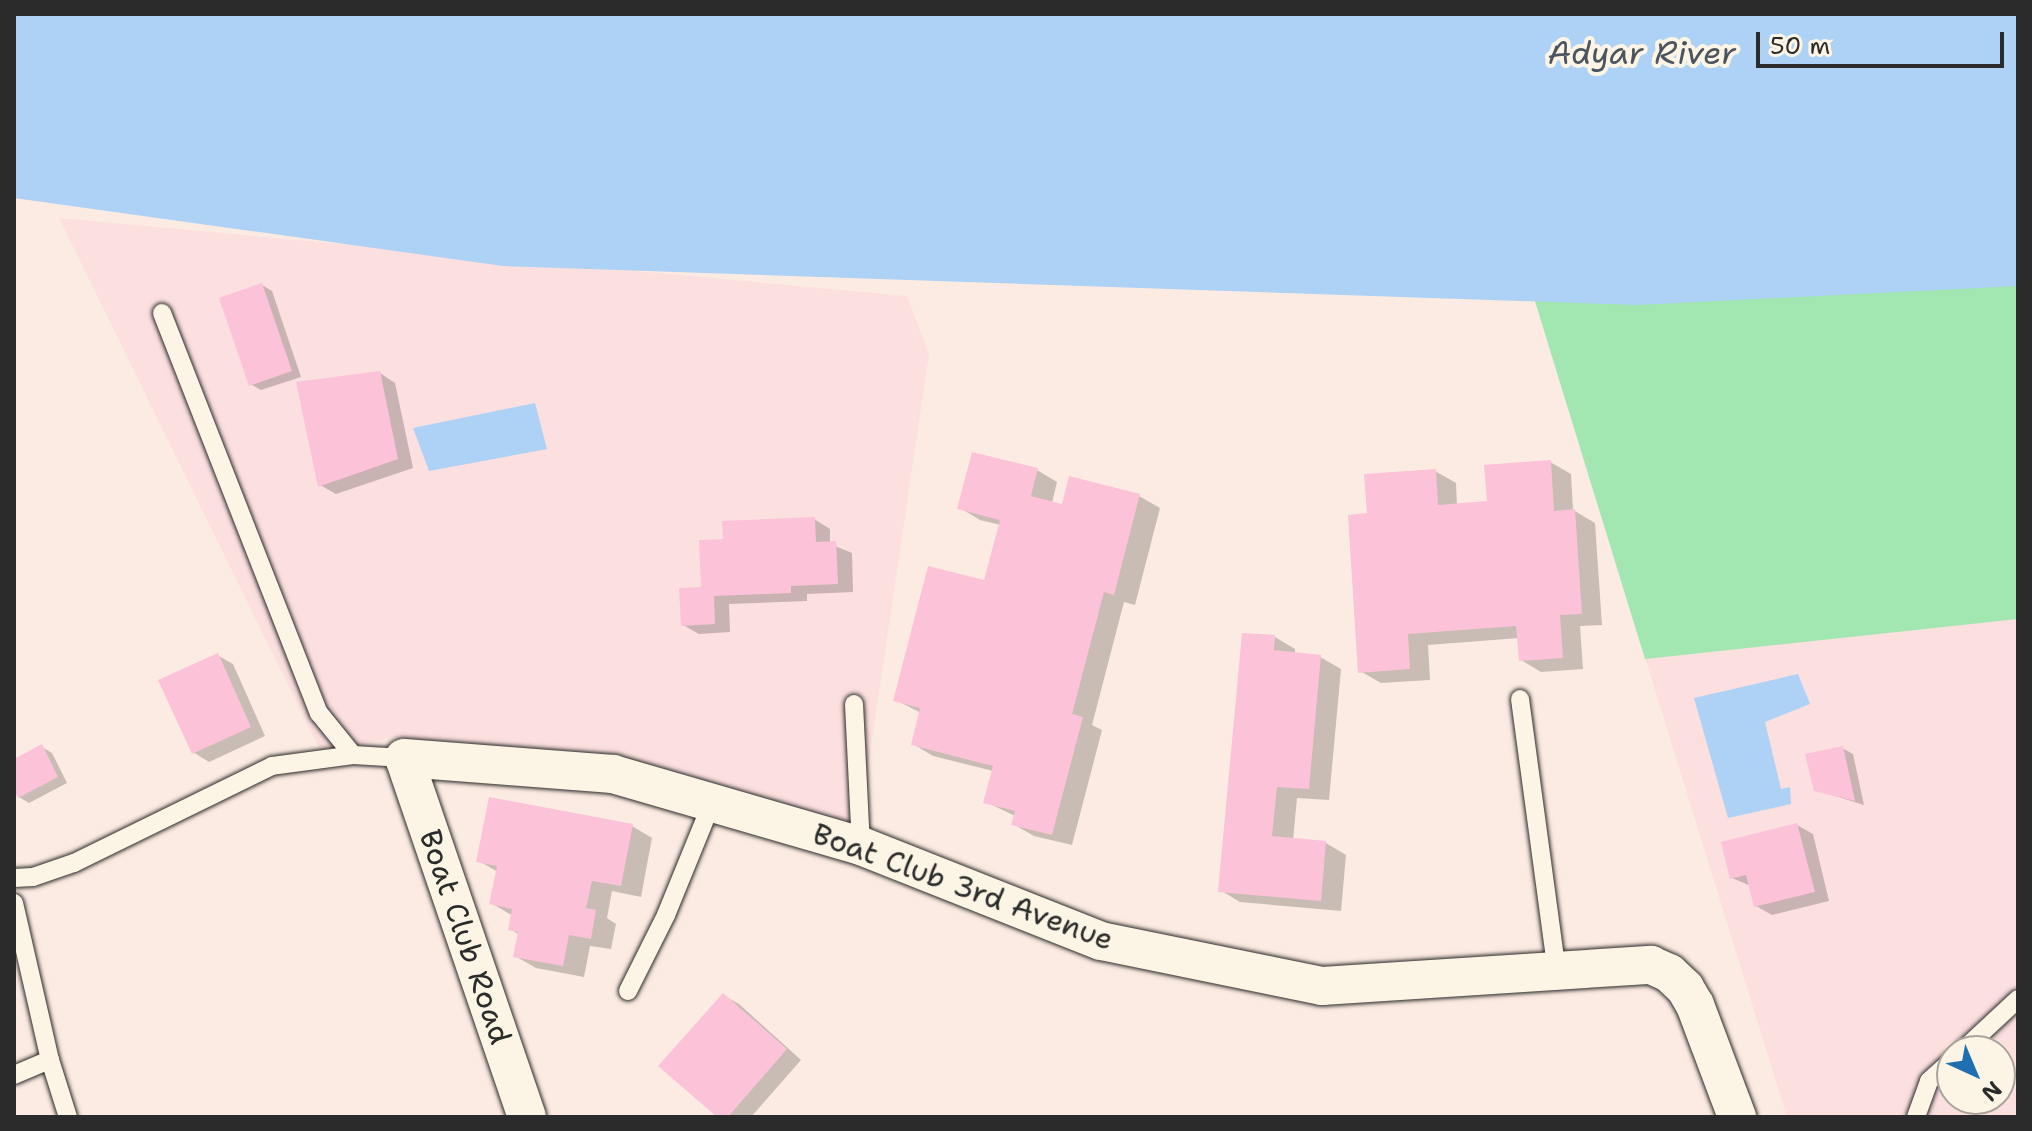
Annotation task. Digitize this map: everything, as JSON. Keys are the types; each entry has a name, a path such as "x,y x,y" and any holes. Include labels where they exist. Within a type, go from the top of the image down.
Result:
{"street":[{"name":"Boat Club 3rd Avenue","path":"404,758 613,774 861,846 1101,941 1322,986 1640,965 1669,973 1685,988 1695,1005 1737,1117"},
{"name":"Boat Club Road","path":"404,758 527,1117"}],"lane":[{"path":"162,313 319,713 353,755"},
{"path":"1520,699 1557,972"},
{"path":"854,704 861,846"},
{"path":"14,878 33,877 74,863 272,766 353,755 404,758"},
{"path":"628,991 666,915 712,802"},
{"path":"14,903 50,1060 68,1117"},
{"path":"1979,1035 2018,999"},
{"path":"14,1075 50,1060"},
{"path":"1916,1117 1929,1081 1936,1075"}],"shaded area":[{"path":"59,218 907,296 929,354 859,828 621,758 393,737 322,754"},
{"path":"2018,259 2018,1117 1787,1117 1530,285"}],"green space":[{"path":"2018,259 2018,619 1645,659 1530,285"}],"water":[{"name":"Adyar River","path":"14,14 2018,14 2018,286 1637,305 503,266 14,198"},
{"path":"535,403 547,449 429,471 413,428"},
{"path":"1798,674 1810,704 1765,722 1781,789 1790,787 1791,804 1728,818 1694,698"}],"building":[{"path":"262,283 292,371 249,386 219,298"},
{"path":"380,371 398,459 318,487 296,382"},
{"path":"972,452 1038,468 1031,496 1062,504 1069,476 1140,494 1114,595 1104,592 1072,714 1083,717 1052,835 1011,825 1015,811 983,803 993,766 911,745 920,708 893,701 928,566 984,580 1000,520 957,509"},
{"path":"1551,460 1554,511 1575,509 1582,614 1560,615 1563,658 1519,661 1516,626 1408,634 1410,669 1358,673 1348,515 1367,513 1364,474 1436,469 1438,505 1487,501 1484,465"},
{"path":"815,517 816,542 836,541 838,584 791,586 791,593 714,596 715,624 681,626 679,588 701,587 699,540 723,539 722,521"},
{"path":"1242,633 1275,635 1274,650 1321,655 1309,789 1277,787 1272,836 1326,841 1321,901 1218,892"},
{"path":"218,653 251,727 192,754 158,680"},
{"path":"42,744 58,777 18,798 14,791 14,759"},
{"path":"1843,746 1855,801 1814,791 1805,754"},
{"path":"489,797 633,824 621,886 592,881 586,908 596,910 591,939 569,935 563,966 513,957 518,932 508,930 512,909 489,904 497,866 476,862"},
{"path":"1797,823 1815,892 1754,907 1746,875 1730,879 1721,842"},
{"path":"723,993 787,1049 728,1117 717,1117 658,1066"}]}
